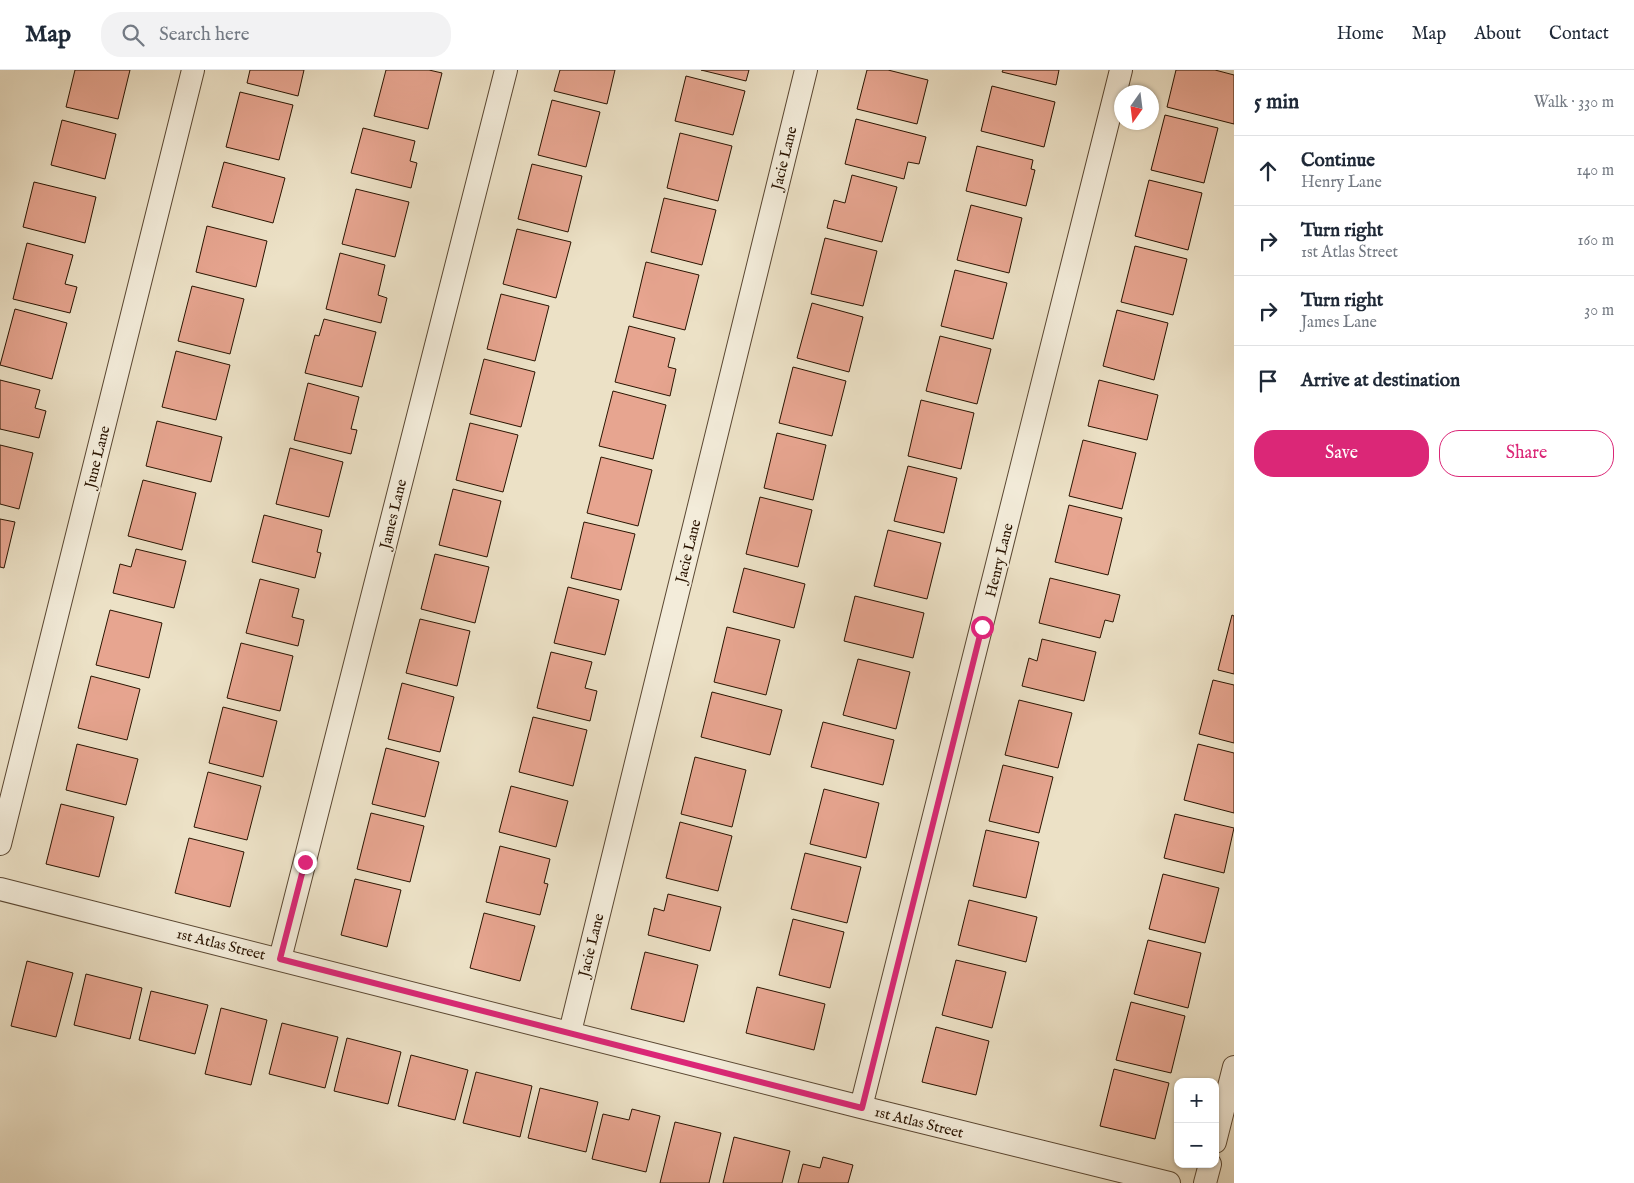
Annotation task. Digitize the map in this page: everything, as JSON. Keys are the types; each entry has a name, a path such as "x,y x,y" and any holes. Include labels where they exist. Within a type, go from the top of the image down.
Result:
{"street":[{"name":"June Lane","path":"0,844 193,70"},
{"name":"James Lane","path":"280,959 506,70"},
{"name":"Jacie Lane","path":"570,1032 806,70"},
{"name":"Henry Lane","path":"862,1108 1121,70"},
{"name":"1st Atlas Street","path":"0,888 862,1108 1169,1183"},
{"path":"1219,1126 1234,1067"},
{"path":"1205,1183 1209,1168"}],"building":[{"path":"75,70 130,70 118,119 66,107"},
{"path":"250,70 304,70 298,96 247,83"},
{"path":"386,70 429,70 442,73 428,129 374,116"},
{"path":"560,70 615,70 607,104 554,91"},
{"path":"701,70 749,70 746,81"},
{"path":"867,70 888,70 928,80 917,124 857,109"},
{"path":"1003,70 1059,70 1056,85 1002,72"},
{"path":"1176,70 1215,70 1234,75 1234,124 1167,107"},
{"path":"686,76 745,91 733,135 675,121"},
{"path":"992,86 1055,102 1044,147 981,131"},
{"path":"240,92 293,105 279,160 226,147"},
{"path":"552,100 600,112 586,167 538,155"},
{"path":"1165,115 1218,128 1204,183 1151,170"},
{"path":"856,119 926,137 919,164 908,162 904,179 845,164"},
{"path":"62,120 116,134 105,179 51,165"},
{"path":"363,128 415,141 410,161 417,163 411,188 351,173"},
{"path":"680,133 732,146 718,201 667,188"},
{"path":"977,146 1033,160 1031,169 1035,170 1026,206 966,191"},
{"path":"224,162 285,178 273,223 212,207"},
{"path":"532,164 582,176 568,232 518,219"},
{"path":"852,175 897,187 882,242 827,228 834,200 845,203"},
{"path":"1149,180 1202,193 1188,250 1135,236"},
{"path":"34,182 96,197 85,243 23,227"},
{"path":"356,189 409,202 395,257 342,244"},
{"path":"664,198 716,210 702,265 651,252"},
{"path":"971,205 1022,218 1009,273 957,260"},
{"path":"207,226 267,241 256,287 196,272"},
{"path":"517,229 571,242 556,298 503,284"},
{"path":"825,238 877,251 863,306 811,294"},
{"path":"27,243 73,255 65,284 77,287 70,313 13,299"},
{"path":"1135,246 1187,259 1173,315 1121,302"},
{"path":"340,253 385,265 378,295 387,298 381,323 326,309"},
{"path":"646,262 699,275 685,330 633,317"},
{"path":"955,270 1007,283 993,339 941,326"},
{"path":"192,286 244,299 230,354 178,341"},
{"path":"501,294 549,306 535,361 487,349"},
{"path":"812,303 863,317 849,372 797,358"},
{"path":"15,309 67,323 52,379 0,365"},
{"path":"1117,310 1168,323 1154,380 1103,366"},
{"path":"324,319 376,332 362,387 305,373 315,335 319,336"},
{"path":"629,326 675,338 668,367 676,369 670,396 615,382"},
{"path":"940,336 991,349 977,404 926,391"},
{"path":"176,351 230,365 216,420 162,407"},
{"path":"484,359 535,372 521,427 470,414"},
{"path":"793,367 846,381 832,436 779,423"},
{"path":"0,380 40,390 35,408 46,411 39,438 0,429"},
{"path":"1099,380 1158,395 1147,440 1088,426"},
{"path":"308,383 359,397 351,429 357,430 351,454 294,440"},
{"path":"613,391 666,405 653,459 599,446"},
{"path":"921,400 974,413 961,469 908,456"},
{"path":"157,421 222,437 211,482 146,466"},
{"path":"470,423 518,435 503,492 456,480"},
{"path":"777,433 826,445 813,500 764,488"},
{"path":"1083,440 1136,453 1122,509 1069,496"},
{"path":"0,445 33,453 19,509 0,504"},
{"path":"290,448 343,462 329,517 276,504"},
{"path":"601,457 652,470 638,526 587,513"},
{"path":"908,466 957,478 944,533 894,521"},
{"path":"143,480 196,493 182,550 128,536"},
{"path":"453,489 501,501 487,557 439,545"},
{"path":"760,497 812,510 798,567 746,554"},
{"path":"1069,505 1122,518 1108,575 1055,562"},
{"path":"264,515 322,530 317,552 321,553 315,578 252,562"},
{"path":"0,519 15,522 4,568 0,567"},
{"path":"584,522 635,534 621,590 571,578"},
{"path":"888,530 941,543 927,599 874,586"},
{"path":"136,549 186,561 174,608 113,593 120,564 131,567"},
{"path":"435,554 489,567 475,623 421,609"},
{"path":"744,568 805,584 794,628 733,612"},
{"path":"1050,578 1120,595 1113,622 1105,620 1100,638 1039,623"},
{"path":"260,579 299,589 292,617 304,620 298,646 246,633"},
{"path":"568,587 619,600 605,655 554,643"},
{"path":"855,596 924,613 913,658 844,641"},
{"path":"110,610 162,623 149,678 96,665"},
{"path":"1232,615 1234,616 1234,674 1218,670"},
{"path":"420,619 470,631 457,686 406,673"},
{"path":"727,627 780,640 766,695 714,682"},
{"path":"1042,639 1096,652 1084,701 1022,686 1029,658 1037,661"},
{"path":"241,643 293,656 280,711 227,698"},
{"path":"551,652 592,662 585,688 597,691 590,721 537,708"},
{"path":"858,659 910,672 896,729 843,715"},
{"path":"91,676 140,689 127,740 78,728"},
{"path":"1213,680 1234,685 1234,743 1199,734"},
{"path":"402,683 454,697 440,752 388,739"},
{"path":"712,692 782,710 770,755 701,737"},
{"path":"1019,700 1072,713 1058,768 1005,755"},
{"path":"223,707 277,721 263,777 209,763"},
{"path":"533,717 587,730 573,786 519,772"},
{"path":"823,722 894,740 883,785 811,767"},
{"path":"77,744 138,759 126,805 66,790"},
{"path":"1198,744 1234,753 1234,813 1184,800"},
{"path":"386,748 439,762 425,817 372,804"},
{"path":"695,757 746,770 732,827 681,814"},
{"path":"1003,765 1053,777 1039,833 989,821"},
{"path":"208,772 261,786 247,840 194,827"},
{"path":"511,786 568,801 556,847 499,832"},
{"path":"824,789 879,803 866,858 810,844"},
{"path":"61,804 114,817 99,877 46,864"},
{"path":"371,813 424,826 410,882 357,869"},
{"path":"1175,814 1234,828 1224,873 1164,858"},
{"path":"680,822 732,836 718,891 666,878"},
{"path":"986,830 1039,842 1026,898 973,886"},
{"path":"189,838 244,852 230,907 175,893"},
{"path":"500,846 550,859 544,883 548,884 540,915 486,902"},
{"path":"805,853 861,867 847,923 791,909"},
{"path":"1163,874 1219,888 1205,943 1149,929"},
{"path":"355,879 401,890 387,947 341,935"},
{"path":"668,894 721,907 710,951 648,935 654,908 664,911"},
{"path":"969,900 1037,917 1026,962 958,945"},
{"path":"484,913 535,926 520,981 470,968"},
{"path":"793,919 844,932 830,988 779,975"},
{"path":"1148,940 1201,953 1188,1008 1134,994"},
{"path":"645,952 698,965 684,1022 631,1009"},
{"path":"956,960 1006,972 992,1028 942,1015"},
{"path":"27,961 73,973 56,1037 11,1026"},
{"path":"86,974 142,988 130,1039 74,1025"},
{"path":"757,987 825,1004 814,1050 746,1033"},
{"path":"151,991 208,1005 195,1054 139,1040"},
{"path":"1131,1002 1185,1016 1171,1073 1116,1060"},
{"path":"221,1008 267,1020 251,1085 205,1074"},
{"path":"282,1023 338,1037 325,1088 269,1074"},
{"path":"936,1027 989,1041 976,1095 922,1082"},
{"path":"347,1038 401,1052 388,1104 334,1091"},
{"path":"411,1055 468,1070 455,1120 398,1106"},
{"path":"1114,1069 1169,1083 1155,1139 1100,1126"},
{"path":"476,1072 532,1086 520,1137 463,1123"},
{"path":"540,1088 598,1102 586,1152 528,1138"},
{"path":"632,1109 660,1116 646,1172 592,1159 603,1114 629,1120"},
{"path":"675,1122 721,1133 709,1183 660,1183"},
{"path":"734,1137 790,1151 782,1183 723,1183"},
{"path":"823,1157 853,1165 848,1183 798,1183 803,1164 820,1168"}],"route":[{"path":"305,862 280,959 862,1108 982,627"}]}
